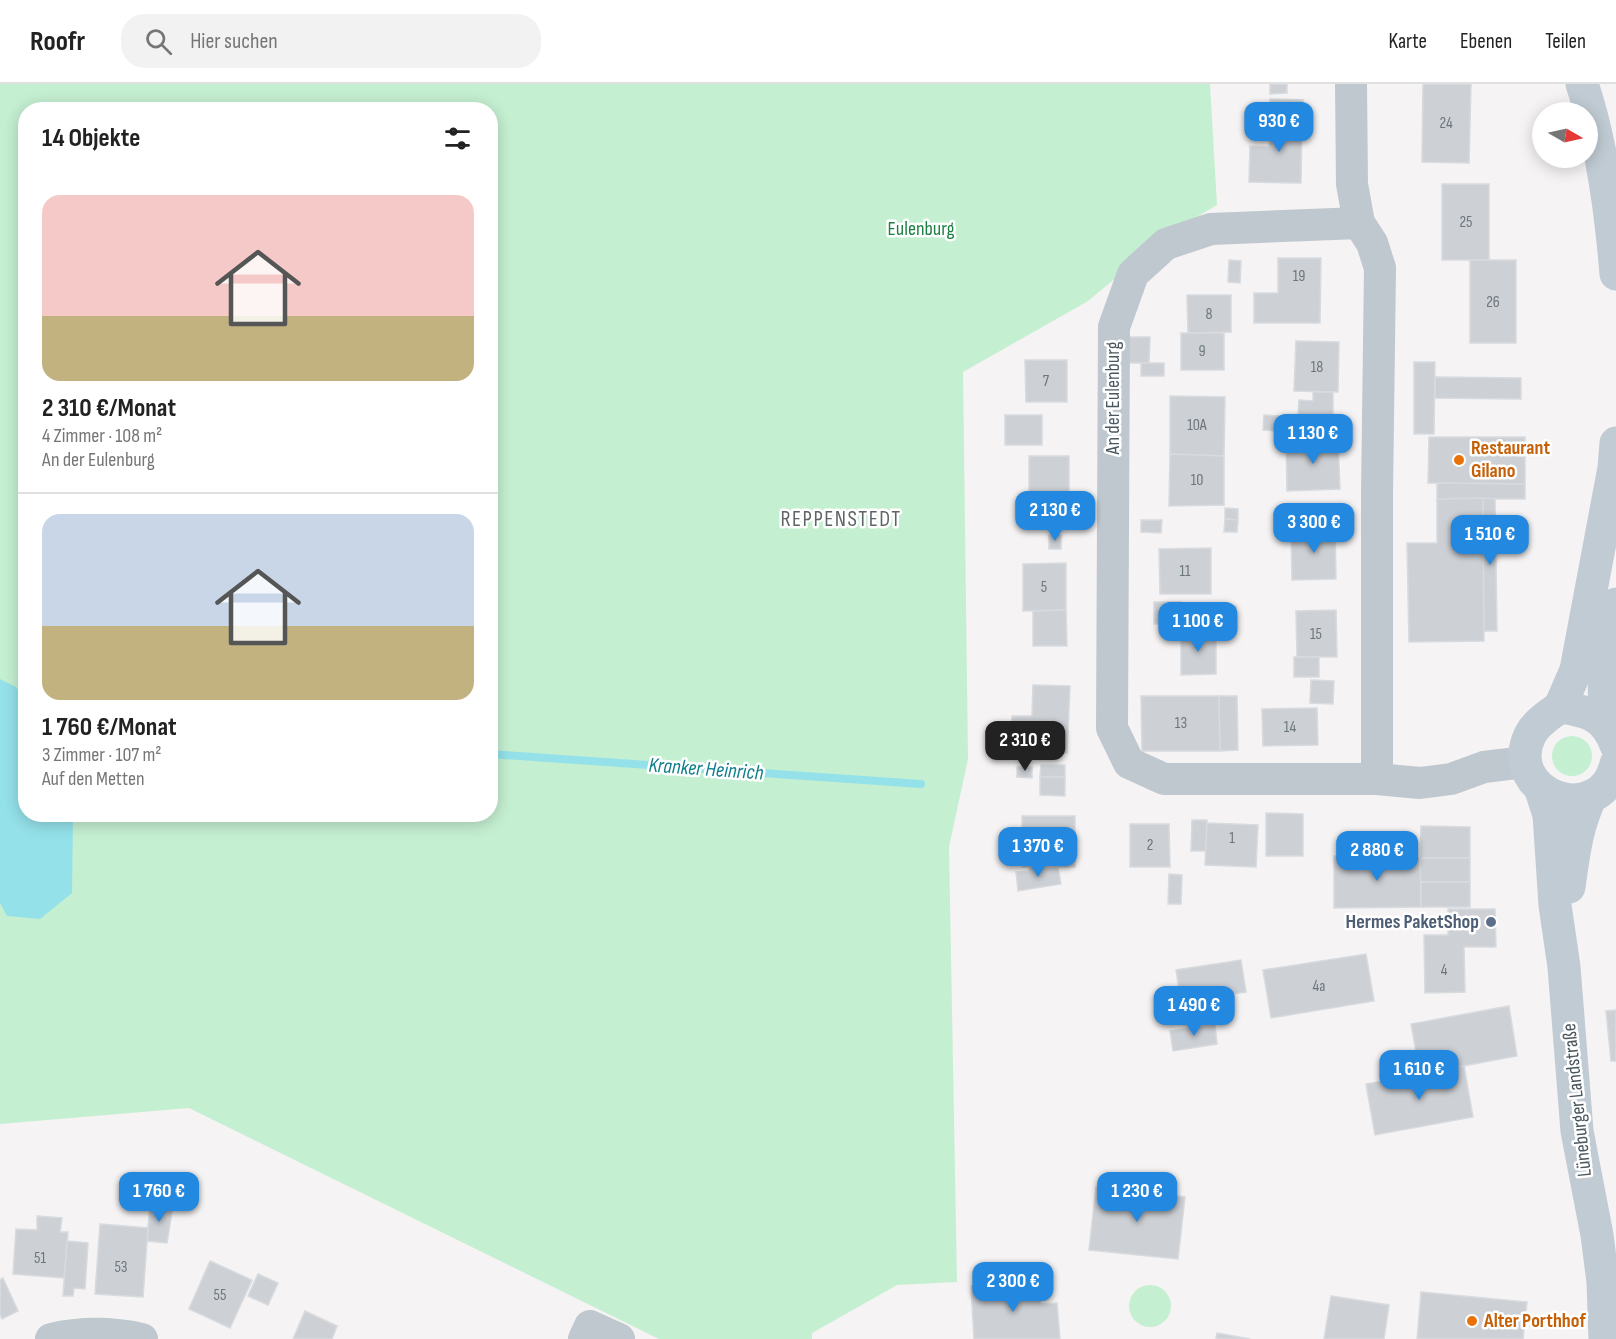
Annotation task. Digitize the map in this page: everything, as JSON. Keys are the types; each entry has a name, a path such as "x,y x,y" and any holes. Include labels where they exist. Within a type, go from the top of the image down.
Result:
{"main road":[{"path":"1582,84 1593,116 1612,231 1616,274"},
{"path":"1616,443 1614,468 1576,670 1560,706 1538,724 1530,735 1526,748 1534,776 1553,797 1566,800 1579,800 1601,790 1609,781 1616,764"},
{"path":"1610,734 1604,673 1616,604"},
{"path":"1560,706 1592,714 1610,734"},
{"name":"Lüneburger Landstraße","path":"1534,776 1549,815 1555,904 1564,967 1577,1131 1597,1235 1603,1281 1605,1339"},
{"name":"Lüneburger Landstraße","path":"1564,967 1567,904 1576,837 1581,818 1591,796"}],"street":[{"path":"1351,84 1352,184 1359,224 1372,243 1380,268 1377,779"},
{"name":"An der Eulenburg","path":"1359,224 1211,229 1166,244 1133,274 1114,327 1112,728 1129,763 1164,779 1377,779 1420,783 1451,779 1484,767 1534,776"},
{"path":"51,1339 72,1334 99,1332 142,1339"},
{"path":"587,1332 619,1339"}],"green space":[{"name":"Eulenburg","path":"0,84 1210,84 1217,205 1171,232 1088,301 963,372 968,759 949,847 957,1282 897,1285 812,1333 812,1339 659,1339 189,1108 0,1124"},
{"path":"1572,736 1580,737 1586,742 1591,748 1591,764 1586,770 1580,775 1572,776 1564,775 1558,770 1553,764 1552,756 1553,748 1558,742 1564,737"},
{"path":"1150,1285 1165,1291 1171,1306 1165,1321 1150,1327 1135,1321 1129,1306 1135,1291"}],"water":[{"path":"0,679 18,690 18,822 73,822 72,893 40,919 7,916 0,903"}],"building":[{"path":"1270,84 1287,84 1287,93 1270,94"},
{"path":"1423,84 1471,84 1469,163 1422,162"},
{"path":"1270,99 1303,100 1302,116 1270,116"},
{"path":"1270,116 1302,116 1301,183 1249,182 1250,146 1269,147"},
{"path":"1442,184 1489,184 1489,260 1442,260"},
{"path":"1278,258 1321,258 1320,323 1254,323 1254,293 1278,293"},
{"path":"1229,260 1241,261 1240,283 1228,282"},
{"path":"1470,260 1516,260 1516,343 1470,343"},
{"path":"1187,295 1231,295 1231,332 1188,333"},
{"path":"1181,333 1224,333 1224,370 1181,370"},
{"path":"1125,337 1150,337 1149,363 1125,363"},
{"path":"1296,341 1339,342 1338,392 1294,391"},
{"path":"1025,360 1067,360 1067,402 1026,402"},
{"path":"1414,362 1435,362 1434,434 1414,434"},
{"path":"1141,363 1164,363 1164,376 1141,376"},
{"path":"1435,377 1521,378 1521,399 1435,398"},
{"path":"1313,392 1333,392 1333,417 1298,416 1299,400 1313,401"},
{"path":"1170,396 1225,397 1224,456 1170,454"},
{"path":"1005,415 1042,415 1042,445 1005,445"},
{"path":"1264,415 1278,416 1278,431 1263,430"},
{"path":"1278,416 1308,417 1308,431 1278,431"},
{"path":"1429,437 1525,437 1525,484 1428,483"},
{"path":"1338,440 1340,489 1287,491 1286,441"},
{"path":"1170,454 1224,456 1224,505 1169,506"},
{"path":"1029,456 1069,456 1069,507 1029,507"},
{"path":"1437,483 1525,484 1525,499 1437,499"},
{"path":"1483,498 1495,499 1497,631 1483,631"},
{"path":"1483,498 1484,641 1409,642 1407,543 1437,543 1437,499"},
{"path":"1330,506 1331,527 1295,528 1295,507"},
{"path":"1225,508 1238,509 1238,520 1225,519"},
{"path":"1225,519 1238,520 1237,532 1224,532"},
{"path":"1141,520 1162,520 1161,533 1141,532"},
{"path":"1335,527 1336,579 1292,580 1291,528"},
{"path":"1049,535 1061,535 1061,549 1049,549"},
{"path":"1211,548 1211,594 1160,594 1159,549"},
{"path":"1066,563 1066,610 1023,611 1023,564"},
{"path":"1154,602 1181,602 1181,623 1154,624"},
{"path":"1223,606 1236,606 1236,616 1224,616"},
{"path":"1066,610 1067,646 1033,646 1033,611"},
{"path":"1336,610 1337,657 1297,657 1296,611"},
{"path":"1181,631 1216,631 1216,674 1181,675"},
{"path":"1294,657 1319,657 1319,677 1294,677"},
{"path":"1311,680 1334,681 1333,704 1310,703"},
{"path":"1033,685 1070,686 1067,753 1011,751 1012,716 1032,716"},
{"path":"1141,696 1219,696 1220,751 1142,751"},
{"path":"1219,696 1237,696 1238,750 1220,751"},
{"path":"1317,708 1318,745 1263,746 1262,709"},
{"path":"1041,765 1065,765 1065,777 1040,777"},
{"path":"1017,767 1032,767 1032,778 1017,777"},
{"path":"1040,777 1065,777 1065,796 1040,795"},
{"path":"1266,813 1303,814 1303,856 1266,856"},
{"path":"1022,816 1075,816 1075,867 1022,867"},
{"path":"1192,820 1207,820 1206,851 1191,851"},
{"path":"1207,823 1258,825 1256,867 1205,865"},
{"path":"1130,824 1169,824 1170,867 1130,867"},
{"path":"1421,826 1470,827 1470,858 1420,858"},
{"path":"1334,856 1420,858 1421,907 1334,908"},
{"path":"1420,858 1470,858 1470,882 1421,882"},
{"path":"1029,867 1058,867 1061,884 1018,891 1016,872 1029,871"},
{"path":"1169,874 1182,875 1181,904 1168,904"},
{"path":"1421,882 1470,882 1470,907 1421,907"},
{"path":"1448,909 1495,909 1496,947 1464,947 1465,992 1425,993 1424,935 1448,935"},
{"path":"1366,954 1374,1001 1271,1018 1263,970"},
{"path":"1241,960 1246,992 1181,1002 1176,970"},
{"path":"1509,1006 1517,1056 1420,1074 1411,1024"},
{"path":"1616,1010 1616,1061 1611,1061 1606,1011"},
{"path":"1215,1024 1217,1044 1173,1051 1170,1031"},
{"path":"1464,1066 1473,1117 1375,1135 1366,1084"},
{"path":"1096,1187 1185,1197 1178,1259 1089,1250"},
{"path":"154,1191 173,1193 172,1203 153,1201"},
{"path":"150,1203 173,1206 167,1243 147,1241"},
{"path":"37,1216 62,1218 60,1232 68,1232 64,1278 13,1274 16,1229 37,1230"},
{"path":"100,1224 148,1228 143,1297 95,1294"},
{"path":"67,1241 88,1243 85,1289 74,1288 73,1296 63,1296"},
{"path":"210,1261 252,1280 230,1328 189,1309"},
{"path":"258,1274 278,1283 268,1305 248,1296"},
{"path":"3,1278 18,1311 2,1319 0,1280"},
{"path":"1039,1282 1041,1304 1057,1303 1060,1339 974,1339 971,1286"},
{"name":"Alter Porthhof","path":"1421,1292 1527,1302 1523,1339 1417,1339"},
{"path":"1331,1296 1389,1305 1384,1339 1324,1339"},
{"path":"305,1311 337,1326 332,1339 293,1339"},
{"path":"1217,1333 1250,1339 1216,1339"}],"waterway":[{"name":"Kranker Heinrich","path":"498,755 921,784"}],"place":[{"name":"Restaurant Gilano","path":"1459,460"},
{"name":"Hermes PaketShop","path":"1491,922"},
{"name":"Alter Porthhof","path":"1472,1321"}],"district":[{"name":"REPPENSTEDT","path":"841,519"}]}
